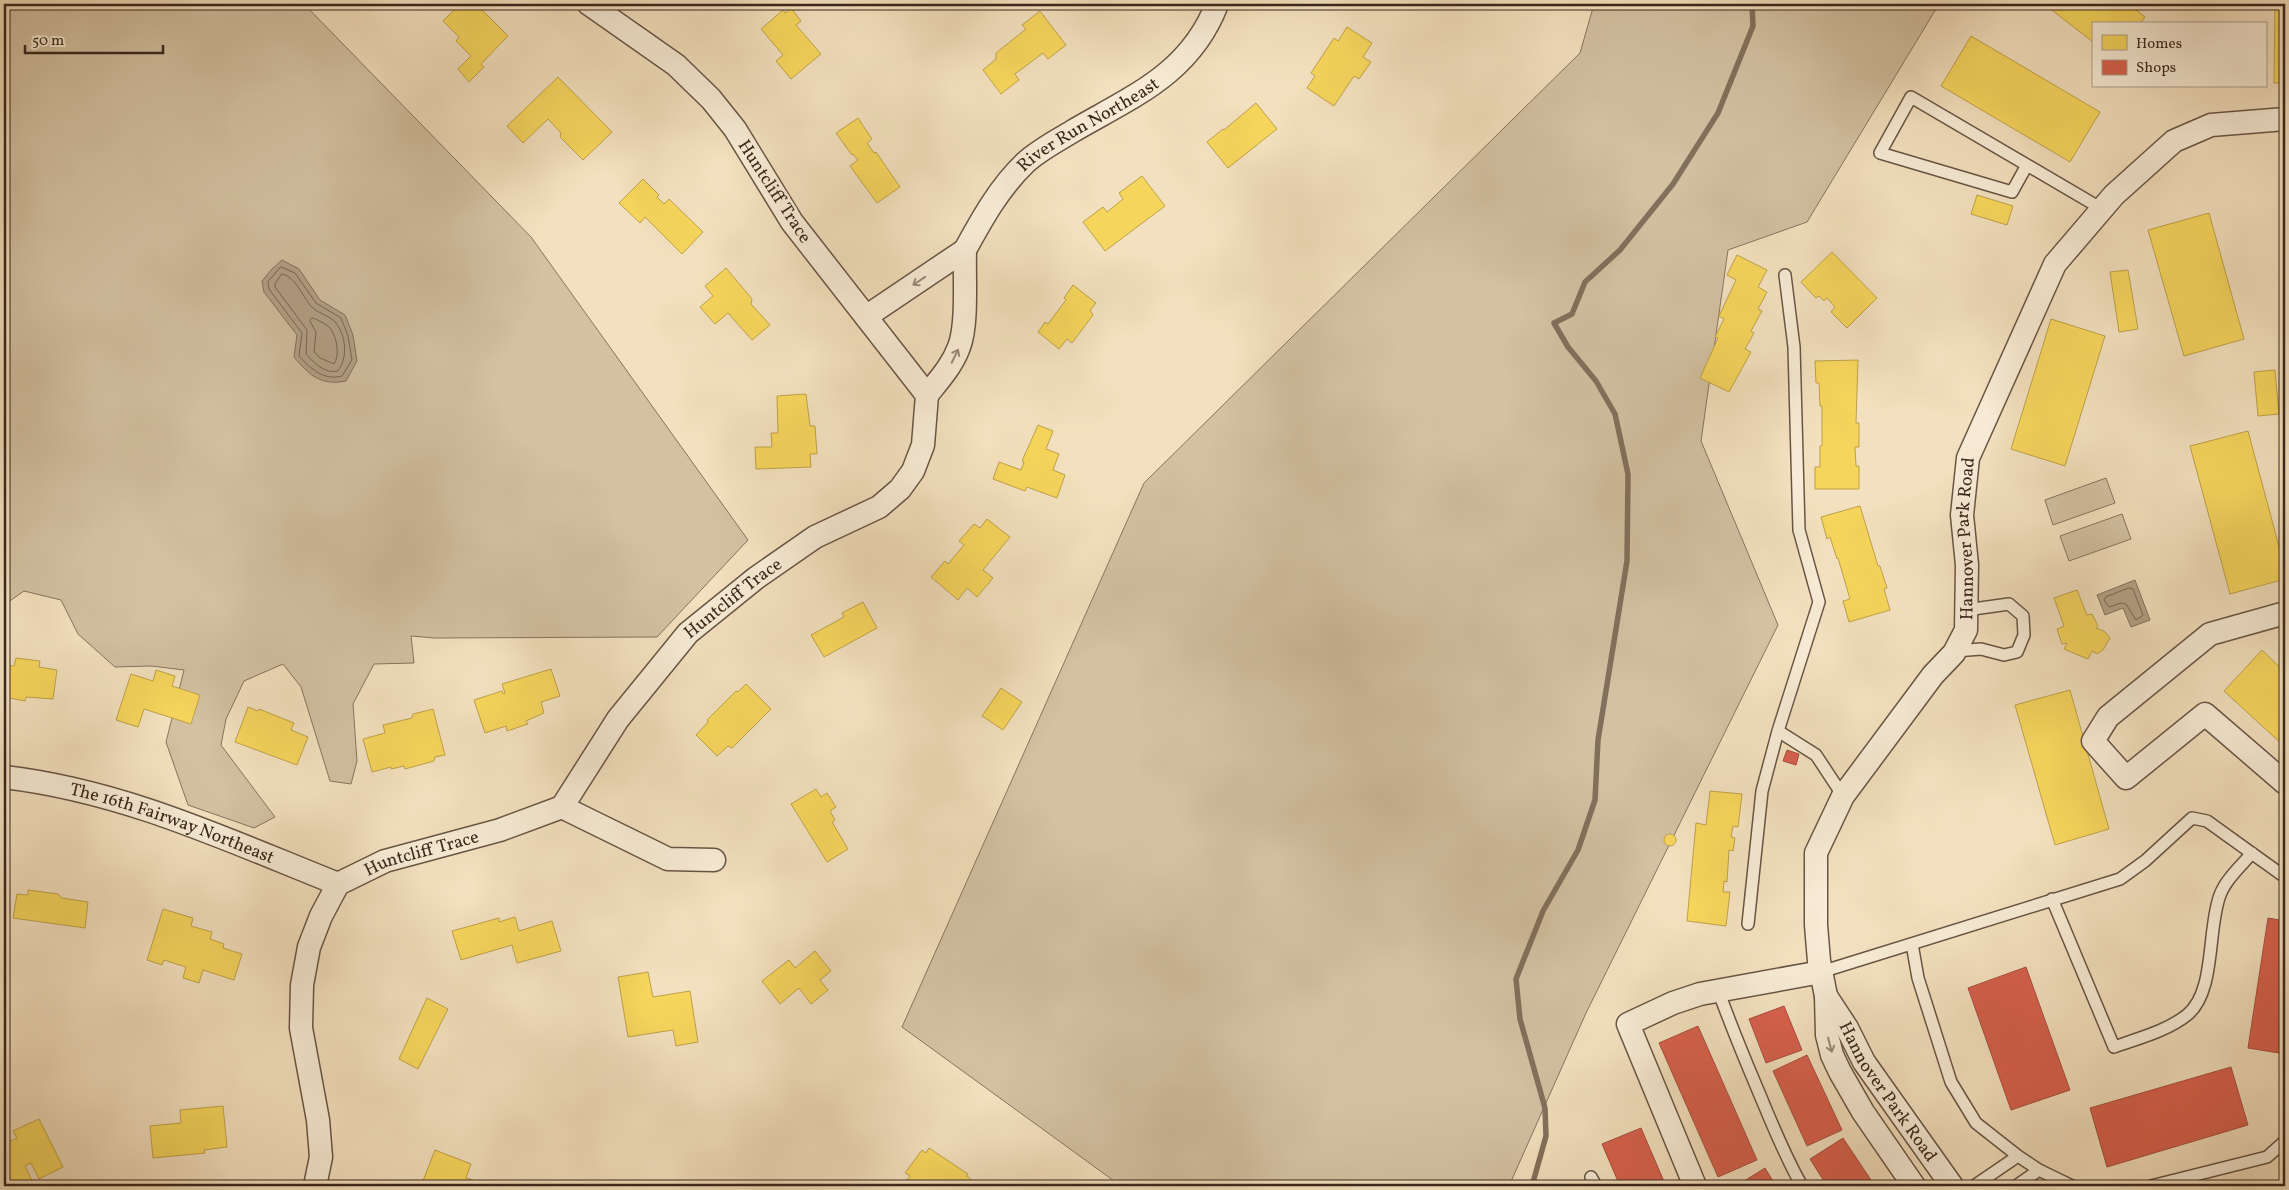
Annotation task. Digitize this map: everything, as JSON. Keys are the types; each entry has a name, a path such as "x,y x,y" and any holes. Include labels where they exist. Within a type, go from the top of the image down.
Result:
{"street":[{"name":"Huntcliff Trace","path":"338,884 385,861 500,830 562,807 618,719 688,633 756,578 815,537 879,507 900,489 913,471 923,445 927,395 792,222 735,130 711,99 676,66 589,4"},
{"name":"River Run Northeast","path":"867,316 964,250 993,200 1025,163 1052,143 1156,83 1184,59 1208,26 1217,4"},
{"name":"Hannover Park Road","path":"1914,1186 1873,1129 1840,1072 1827,1035 1826,996 1821,972 1816,925 1816,853 1843,796 1933,674 1955,651 1966,630 1967,565 1962,515 1968,458 2055,264 2108,202 2174,141 2211,125 2285,119"},
{"name":"River Run Northeast","path":"927,395 948,370 960,346 963,327 964,250"},
{"path":"2285,613 2210,634 2108,717 2093,741 2126,778 2204,714 2285,783"},
{"name":"The 16th Fairway Northeast","path":"4,777 94,793 160,813 338,884"},
{"path":"562,807 668,859 714,860"},
{"path":"315,1186 321,1157 318,1120 301,1028 302,985 308,947 321,916 338,884"},
{"path":"1695,1186 1628,1024 1673,1003 1718,990 1821,972"},
{"name":"Hannover Park Road","path":"1826,996 1847,1028 1864,1062 1952,1186"}],"lane":[{"path":"2027,165 2012,192 1880,153 1911,98 2027,165 2108,202"},
{"path":"1748,924 1762,792 1778,731 1819,602 1799,530 1794,347 1785,275"},
{"path":"1955,651 1982,649 2004,655 2017,652 2024,635 2023,616 2009,604 1966,610"},
{"path":"1778,731 1816,755 1843,796"},
{"path":"1821,972 2120,879 2145,861 2192,818 2207,821 2285,877"},
{"path":"2052,899 2114,1047 2170,1026 2196,1006 2206,981 2214,916 2220,894 2228,880 2252,853"},
{"path":"1912,944 1918,978 1951,1082 1976,1123 2039,1170 2072,1186"},
{"path":"1718,990 1732,1030 1773,1127 1789,1163 1802,1186"},
{"path":"2151,1186 2267,1157 2285,1141"},
{"path":"1974,1186 2018,1156"},
{"path":"2016,1186 2039,1170"}],"shaded area":[{"path":"4,4 304,4 531,237 748,540 657,637 435,638 411,636 414,663 374,664 353,704 357,761 351,784 330,781 301,687 283,664 244,681 226,719 221,745 275,817 254,828 188,805 166,742 184,670 151,666 115,667 78,634 61,600 24,591 4,605"},
{"path":"1594,4 1939,4 1807,222 1728,250 1701,441 1778,625 1586,1013 1509,1186 1121,1186 902,1027 1144,483 1580,53"},
{"path":"2106,478 2115,503 2053,525 2045,500"},
{"path":"2122,514 2131,539 2069,561 2060,536"}],"water":[{"path":"282,260 299,269 320,300 345,315 353,335 357,361 346,381 329,382 316,378 294,357 297,335 264,292 262,281"},
{"path":"2135,580 2150,620 2131,627 2123,608 2105,615 2097,595"}],"building: Homes":[{"path":"460,4 476,4 508,36 481,64 484,67 469,82 458,69 471,56 456,41 459,37 443,21"},
{"path":"2044,4 2129,4 2145,17 2141,22 2092,22 2092,41"},
{"path":"2275,4 2285,4 2285,83 2274,83"},
{"path":"791,8 801,21 796,25 821,54 791,79 776,61 783,55 761,29 783,10 785,13"},
{"path":"1040,11 1066,45 1048,59 1043,53 1015,74 1019,80 1001,94 983,70 996,59 996,53 1026,29 1022,25"},
{"path":"1347,27 1372,43 1363,57 1371,62 1359,79 1354,76 1334,106 1307,88 1315,76 1311,73 1334,38 1338,41"},
{"path":"1971,36 2100,112 2070,162 1941,86"},
{"path":"558,77 612,132 583,160 560,137 561,133 548,119 523,143 507,126"},
{"path":"1256,103 1277,129 1228,168 1207,142"},
{"path":"858,118 872,139 867,143 874,153 876,152 900,187 877,203 850,166 858,160 836,133"},
{"path":"1142,176 1165,206 1105,251 1083,222 1103,207 1107,212 1123,199 1119,193"},
{"path":"643,179 659,195 657,197 664,204 669,199 703,232 682,254 645,217 640,223 619,203"},
{"path":"1977,195 2013,206 2007,225 1971,214"},
{"path":"2209,213 2244,339 2184,356 2148,230"},
{"path":"1832,252 1877,298 1847,328 1831,312 1835,307 1827,298 1824,301 1819,296 1816,298 1801,282"},
{"path":"1737,255 1767,270 1758,287 1767,292 1758,309 1762,311 1751,331 1754,333 1745,349 1751,352 1729,392 1700,378 1718,338 1715,337 1724,319 1719,316 1736,280 1727,275"},
{"path":"726,268 752,299 751,304 770,325 752,340 728,313 715,324 700,307 713,296 705,286"},
{"path":"2128,270 2138,329 2119,332 2110,272"},
{"path":"1073,285 1096,303 1090,310 1093,315 1072,343 1067,339 1059,349 1038,332 1045,322 1048,324 1066,300 1064,298"},
{"path":"2051,319 2105,336 2065,466 2011,449"},
{"path":"1858,360 1856,423 1859,423 1859,447 1855,447 1856,466 1859,466 1859,489 1815,489 1815,467 1820,467 1820,446 1822,446 1822,406 1820,406 1819,383 1816,383 1815,361"},
{"path":"2275,370 2279,414 2258,416 2254,372"},
{"path":"806,394 810,426 815,426 817,454 810,454 811,467 756,469 755,447 772,447 771,433 778,433 777,396"},
{"path":"1038,425 1053,431 1046,449 1059,454 1053,470 1065,475 1057,498 1027,487 1025,491 993,479 999,462 1021,470 1024,462 1022,461"},
{"path":"2248,431 2285,569 2285,579 2230,594 2190,446"},
{"path":"1860,506 1878,566 1880,566 1887,588 1884,589 1890,610 1849,622 1843,601 1850,599 1838,558 1830,537 1827,539 1821,517"},
{"path":"987,519 1010,537 983,570 993,578 977,597 967,588 958,600 931,577 945,561 948,564 964,545 959,541 974,524 980,528"},
{"path":"2077,590 2087,615 2092,614 2098,626 2096,628 2104,631 2110,638 2103,650 2097,654 2092,651 2088,659 2064,649 2067,643 2062,644 2057,629 2064,626 2054,598"},
{"path":"863,602 877,628 824,657 811,635 844,617 842,613"},
{"path":"2262,650 2285,672 2285,747 2224,691"},
{"path":"16,658 40,661 39,667 57,670 53,699 26,697 25,701 4,697 4,665 14,666"},
{"path":"551,669 560,696 541,702 544,713 526,721 528,724 507,731 506,726 485,733 474,700 502,691 503,694 505,693 502,684"},
{"path":"156,670 175,676 172,686 200,695 191,724 144,709 138,727 116,720 131,674 153,681"},
{"path":"746,684 771,709 732,748 728,746 717,756 696,735 708,722 707,720 736,691 738,692"},
{"path":"1001,688 1022,702 1003,730 982,716"},
{"path":"2070,690 2109,829 2055,845 2015,705"},
{"path":"248,707 258,711 259,709 294,723 291,730 308,737 297,765 235,742"},
{"path":"433,709 445,755 435,757 434,761 405,769 404,766 391,769 391,767 372,772 363,739 385,733 383,725 412,718 413,714"},
{"path":"816,789 821,797 827,793 836,807 830,811 835,820 832,822 848,849 827,862 791,804"},
{"path":"1710,791 1742,794 1738,827 1733,826 1731,837 1735,838 1733,851 1729,850 1727,882 1724,881 1723,892 1730,892 1726,926 1687,921 1696,823 1706,825"},
{"path":"1668,834 1672,834 1676,840 1672,846 1668,846 1664,842 1664,838"},
{"path":"28,890 58,894 62,898 88,902 85,928 13,918 17,894 28,895"},
{"path":"163,909 193,918 191,926 212,932 210,939 224,944 223,948 242,954 234,980 203,970 199,983 183,978 186,967 164,960 162,965 147,960"},
{"path":"515,917 519,931 552,921 561,951 517,963 512,945 461,960 452,931 499,918 499,922"},
{"path":"815,951 831,971 820,980 828,990 811,1004 799,988 780,1004 762,981 789,960 795,968"},
{"path":"648,972 653,997 690,991 698,1042 676,1046 673,1030 628,1037 618,977"},
{"path":"427,998 448,1009 418,1069 399,1059"},
{"path":"223,1106 227,1147 204,1150 205,1153 153,1158 150,1126 181,1123 180,1110"},
{"path":"39,1119 63,1167 39,1179 31,1163 25,1166 34,1185 11,1186 4,1171 4,1155 7,1154 4,1144 17,1138 13,1131"},
{"path":"929,1148 968,1174 967,1176 975,1183 973,1186 927,1186 921,1182 918,1186 915,1186 907,1180 910,1176 905,1173 922,1150 926,1153"},
{"path":"435,1150 471,1164 466,1178 473,1180 471,1186 421,1186"}],"building: Shops":[{"path":"1787,750 1799,754 1796,765 1783,761"},
{"path":"2268,918 2285,921 2285,1054 2248,1048"},
{"path":"2026,967 2070,1090 2011,1110 1968,988"},
{"path":"1784,1006 1802,1050 1766,1063 1749,1019"},
{"path":"1698,1026 1757,1160 1718,1177 1659,1043"},
{"path":"1807,1055 1842,1130 1807,1146 1773,1071"},
{"path":"2231,1067 2248,1125 2107,1167 2090,1108"},
{"path":"1641,1128 1666,1186 1620,1186 1602,1144"},
{"path":"1843,1138 1875,1186 1827,1186 1810,1159"},
{"path":"1765,1168 1776,1186 1736,1186"}],"waterway":[{"path":"1532,1186 1546,1136 1545,1108 1520,1019 1516,979 1543,911 1578,850 1595,800 1598,740 1627,561 1628,474 1615,414 1596,381 1568,347 1554,323 1572,314 1585,282 1620,250 1673,184 1718,113 1753,26 1752,4"}]}
